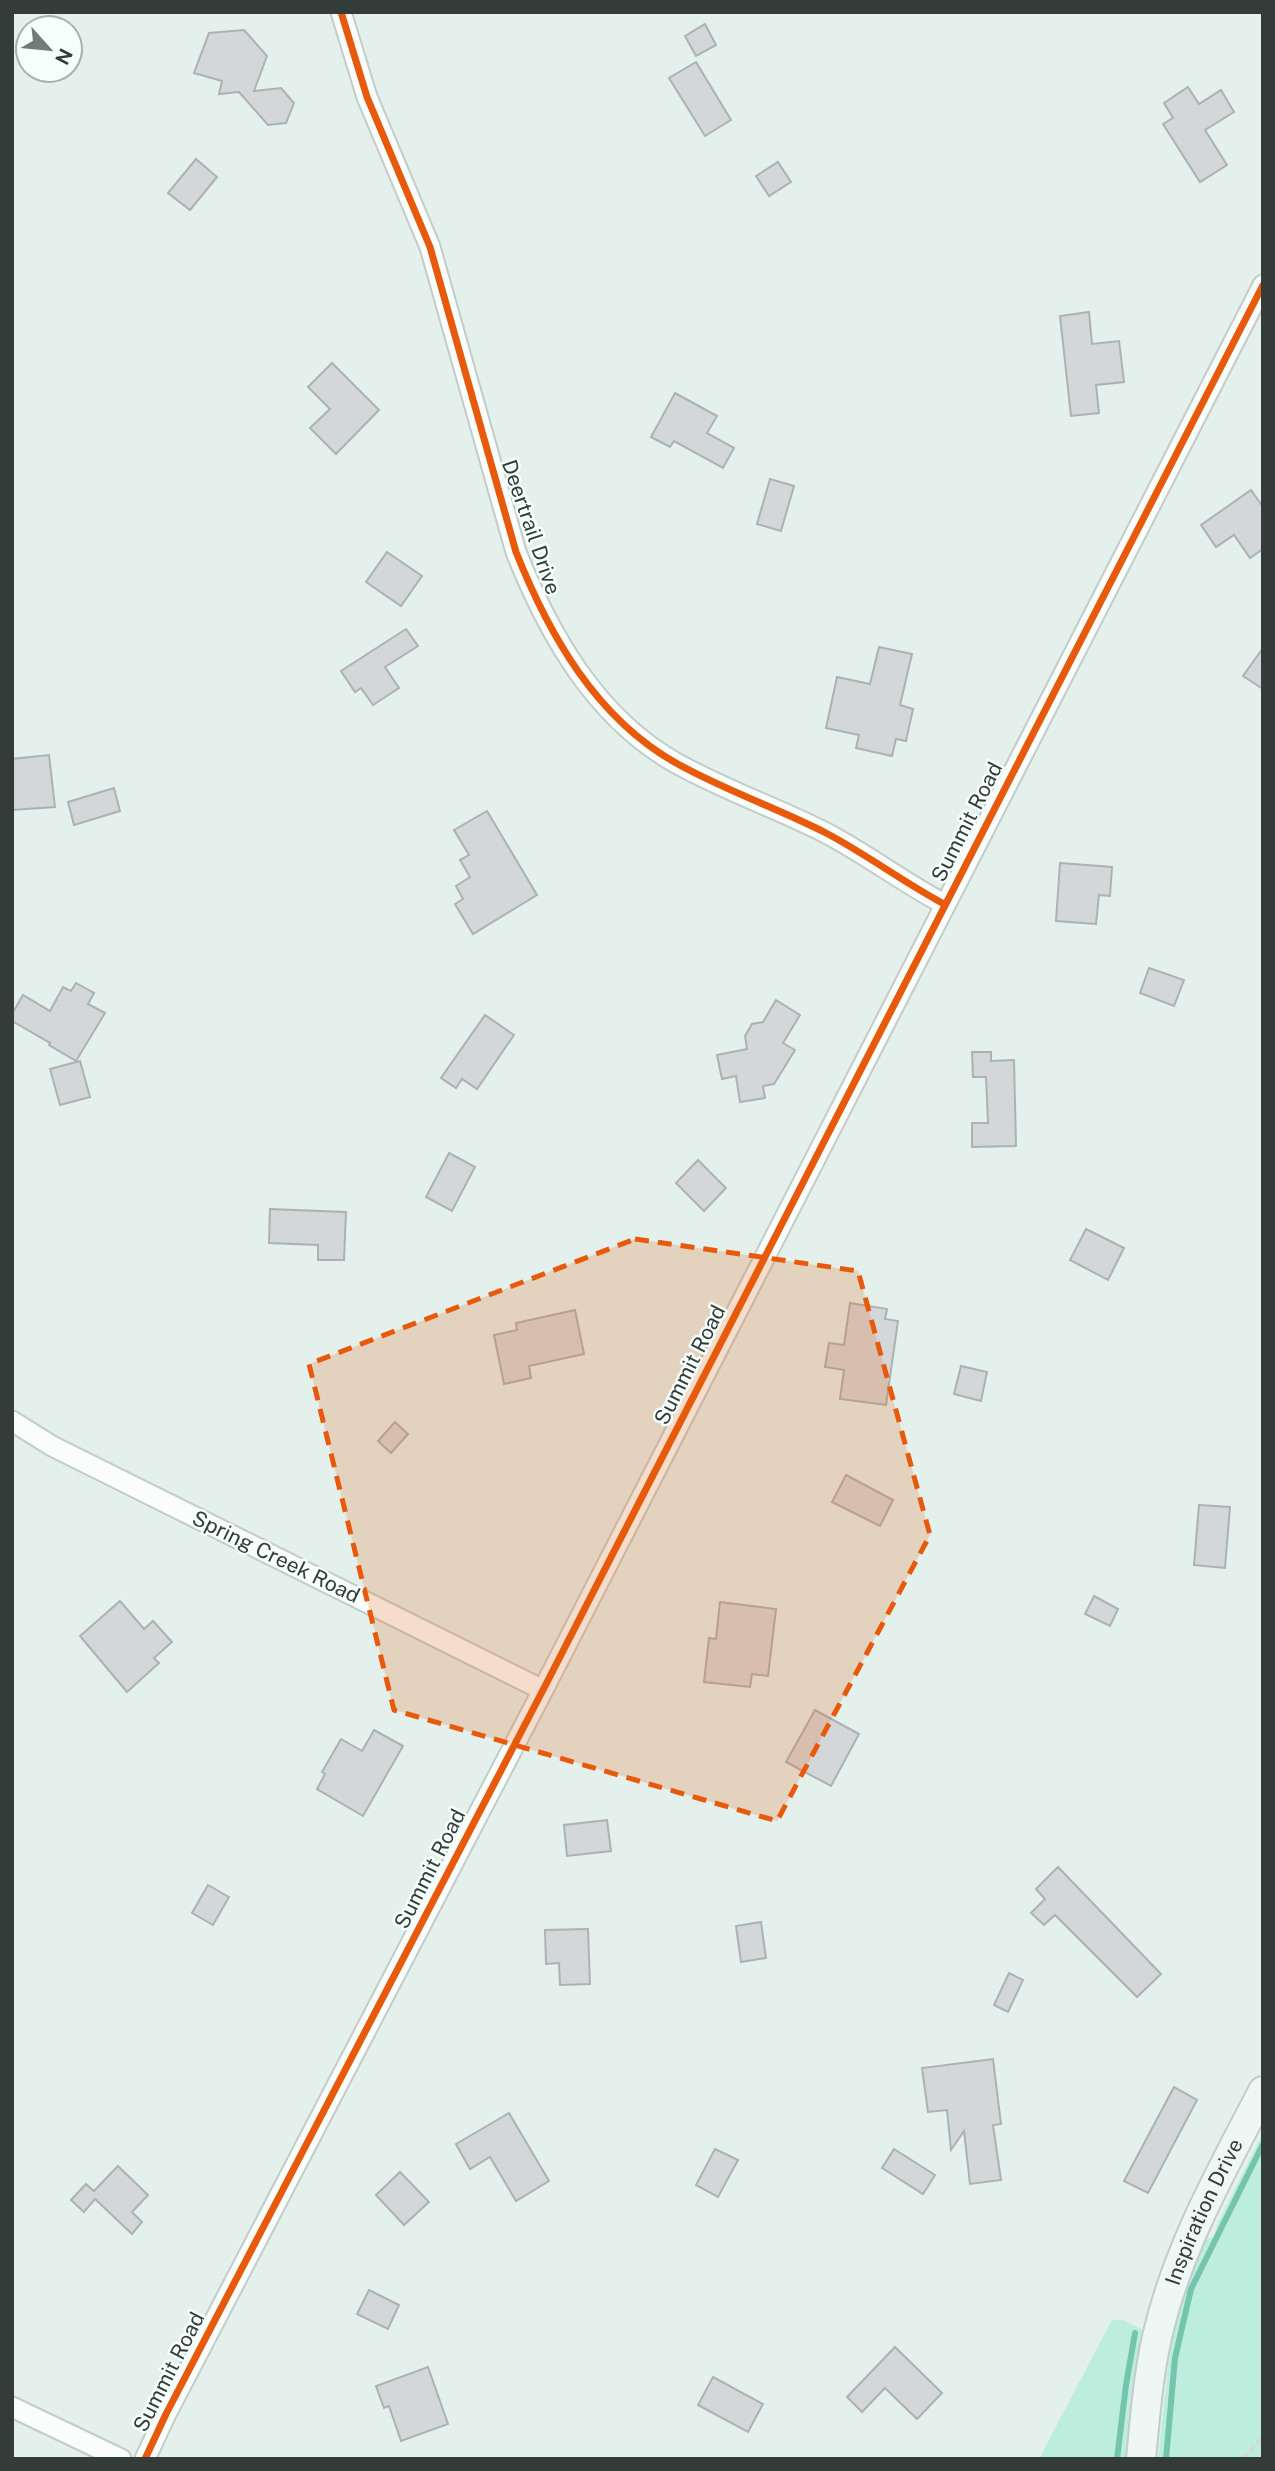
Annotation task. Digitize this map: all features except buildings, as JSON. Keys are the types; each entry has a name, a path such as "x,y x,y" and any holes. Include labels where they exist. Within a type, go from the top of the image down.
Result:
{"main road":[{"name":"Inspiration Drive","path":"1141,2459 1157,2337 1177,2275 1204,2205 1263,2091"}],"street":[{"name":"Deertrail Drive","path":"341,12 367,97 430,247 516,552 534,597 573,665 618,718 644,741 676,763 827,834 944,904"},
{"name":"Summit Road","path":"145,2459 1263,285"},
{"name":"Spring Creek Road","path":"12,1421 52,1446 543,1689"},
{"path":"12,2407 121,2459"}],"path":[{"path":"1243,2459 1263,2437"}],"highlighted area":[{"path":"635,1239 858,1271 930,1535 777,1821 394,1710 309,1364"}],"green space":[{"path":"1263,2133 1263,2459 1158,2459 1171,2340 1182,2297 1202,2241 1214,2237 1217,2225"},
{"path":"1112,2320 1123,2320 1143,2330 1132,2387 1125,2459 1039,2459"}],"waterway":[{"path":"1166,2459 1175,2358 1191,2289 1263,2144"},
{"path":"1117,2459 1135,2333"}],"cycle path":[{"path":"341,12 367,97 430,247 516,552 544,614 578,672 622,723 676,763 826,833 944,904"},
{"path":"145,2459 543,1690 1263,285"}]}
